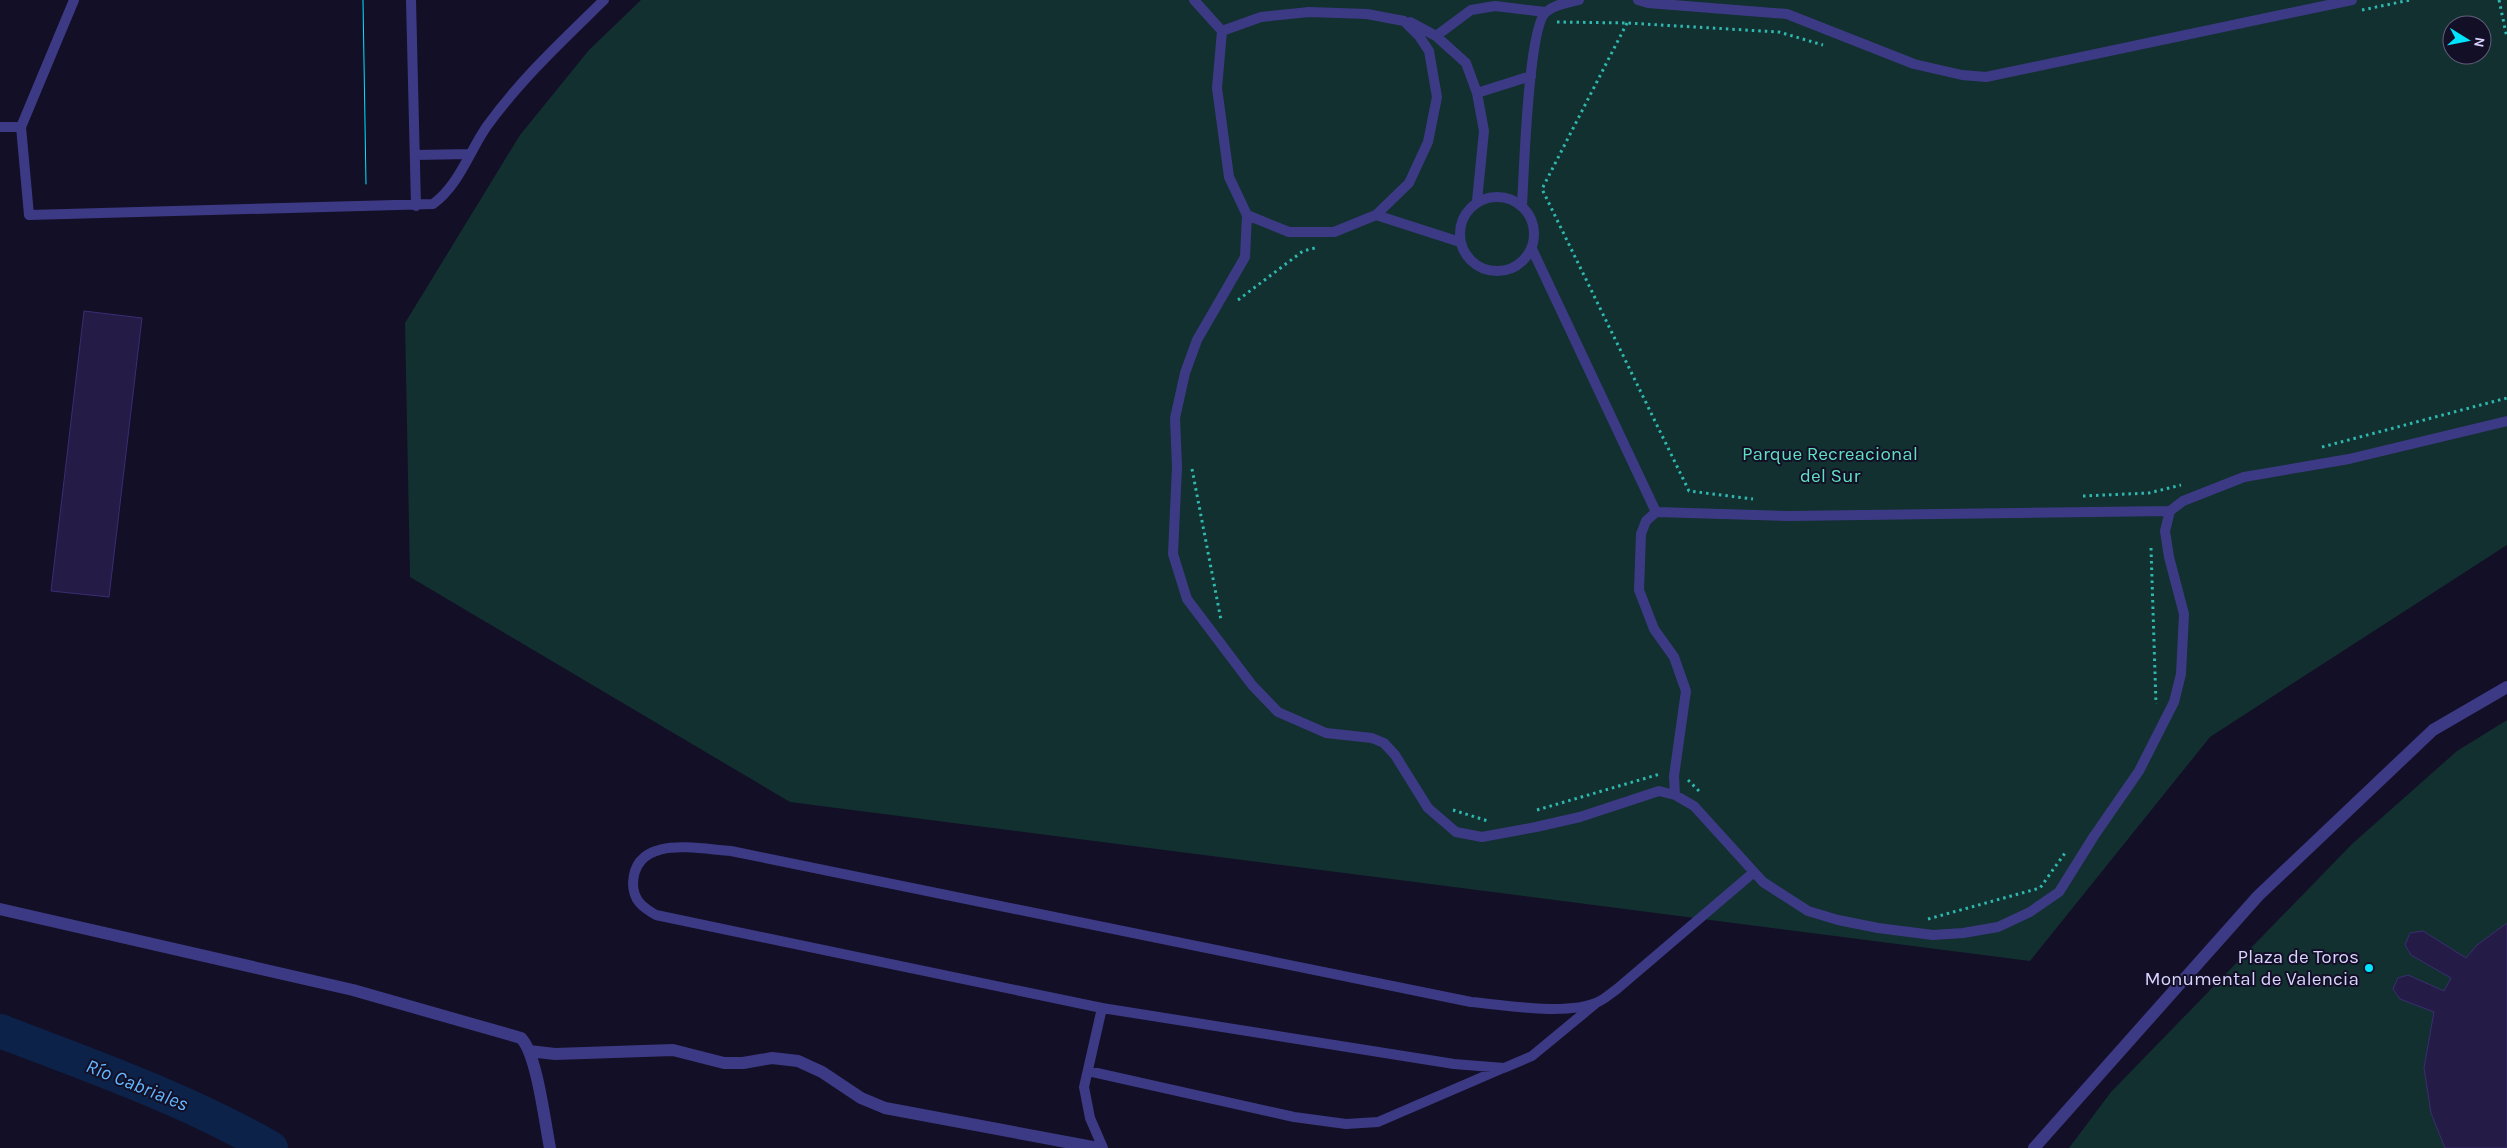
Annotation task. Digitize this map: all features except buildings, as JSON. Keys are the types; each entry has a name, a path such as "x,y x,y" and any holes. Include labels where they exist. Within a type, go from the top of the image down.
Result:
{"street":[{"path":"2034,1148 2258,896 2433,730 2507,687"},
{"path":"0,910 353,990 521,1038 529,1051 550,1148"},
{"path":"529,1051 555,1054 673,1050 724,1063 743,1063 772,1058 798,1062 822,1072 861,1098 885,1108 1098,1148"}],"lane":[{"path":"74,0 21,127 29,215 416,206 433,204 446,194 488,126 543,59 604,0"},
{"path":"411,0 416,206"},
{"path":"1194,0 1222,31 1217,88 1228,177 1246,215 1245,257 1198,340 1185,373 1175,418 1177,467 1173,554 1187,599 1252,685 1278,712 1326,732 1372,738 1384,743 1395,755 1428,808 1456,832 1482,837 1491,836 1580,817 1659,791 1675,795 1694,806 1754,872 1784,898 1808,911 1854,923 1933,935 1963,933 1998,927 2030,912 2059,892 2094,836 2139,771 2174,702 2181,674 2184,614 2169,557 2165,531 2170,511"},
{"path":"1436,36 1471,10 1495,6 1545,12 1559,5 1579,0"},
{"path":"1638,0 1648,3 1787,14 1914,64 1962,75 1986,77 2352,0"},
{"path":"1222,31 1261,17 1309,12 1366,14 1404,21 1436,36 1466,63 1477,93 1484,131 1477,201 1462,218 1460,242 1472,262 1493,272 1516,267 1532,249"},
{"path":"1545,12 1540,22 1533,52 1522,205 1534,225 1532,249 1656,512"},
{"path":"1246,215 1289,232 1334,232 1376,215 1409,183 1428,142 1437,97 1429,51 1419,36 1404,21"},
{"path":"1477,93 1531,76"},
{"path":"0,127 21,127"},
{"path":"415,155 470,154"},
{"path":"1477,201 1500,196 1522,205"},
{"path":"1376,215 1460,242"},
{"path":"1675,795 1674,776 1686,692 1674,657 1654,629 1639,590 1641,534 1646,522 1656,512 1788,516 2170,511 2183,501 2244,477 2349,458 2507,420"},
{"path":"1504,1068 1454,1064 1102,1008 656,915 640,906 633,892 636,866 647,853 665,847 731,851 1471,1002 1526,1008 1564,1008 1598,1002"},
{"path":"1088,1071 1294,1117 1346,1124 1378,1122 1532,1056 1598,1002 1617,989 1754,872"},
{"path":"1102,1008 1084,1087 1088,1110 1103,1148"}],"path":[{"path":"2361,10 2410,0"},
{"path":"2499,0 2507,38"},
{"path":"1540,22 1627,22 1779,32 1825,46"},
{"path":"1627,22 1542,189 1689,491 1754,499"},
{"path":"1233,303 1303,252 1321,246"},
{"path":"2319,448 2507,398"},
{"path":"1192,467 1222,629"},
{"path":"2079,496 2149,493 2187,483"},
{"path":"2149,493 2150,512"},
{"path":"2151,542 2157,711"},
{"path":"1533,812 1663,773 1690,781 1703,795"},
{"path":"1445,807 1495,823"},
{"path":"1924,920 2040,888 2068,849"}],"green space":[{"name":"Parque Recreacional del Sur","path":"641,0 2507,0 2507,545 2210,737 2030,961 790,802 410,577 405,323 520,135 589,50"},
{"name":"Plaza de Toros Monumental de Valencia","path":"2507,720 2507,1148 2069,1148 2111,1092 2352,844 2457,751"}],"waterway":[{"name":"Río Cabriales","path":"0,1031 104,1070 172,1099 271,1148"}],"tram line":[{"path":"363,0 366,184"}],"place":[{"name":"Plaza de Toros Monumental de Valencia","path":"2369,968"}]}
